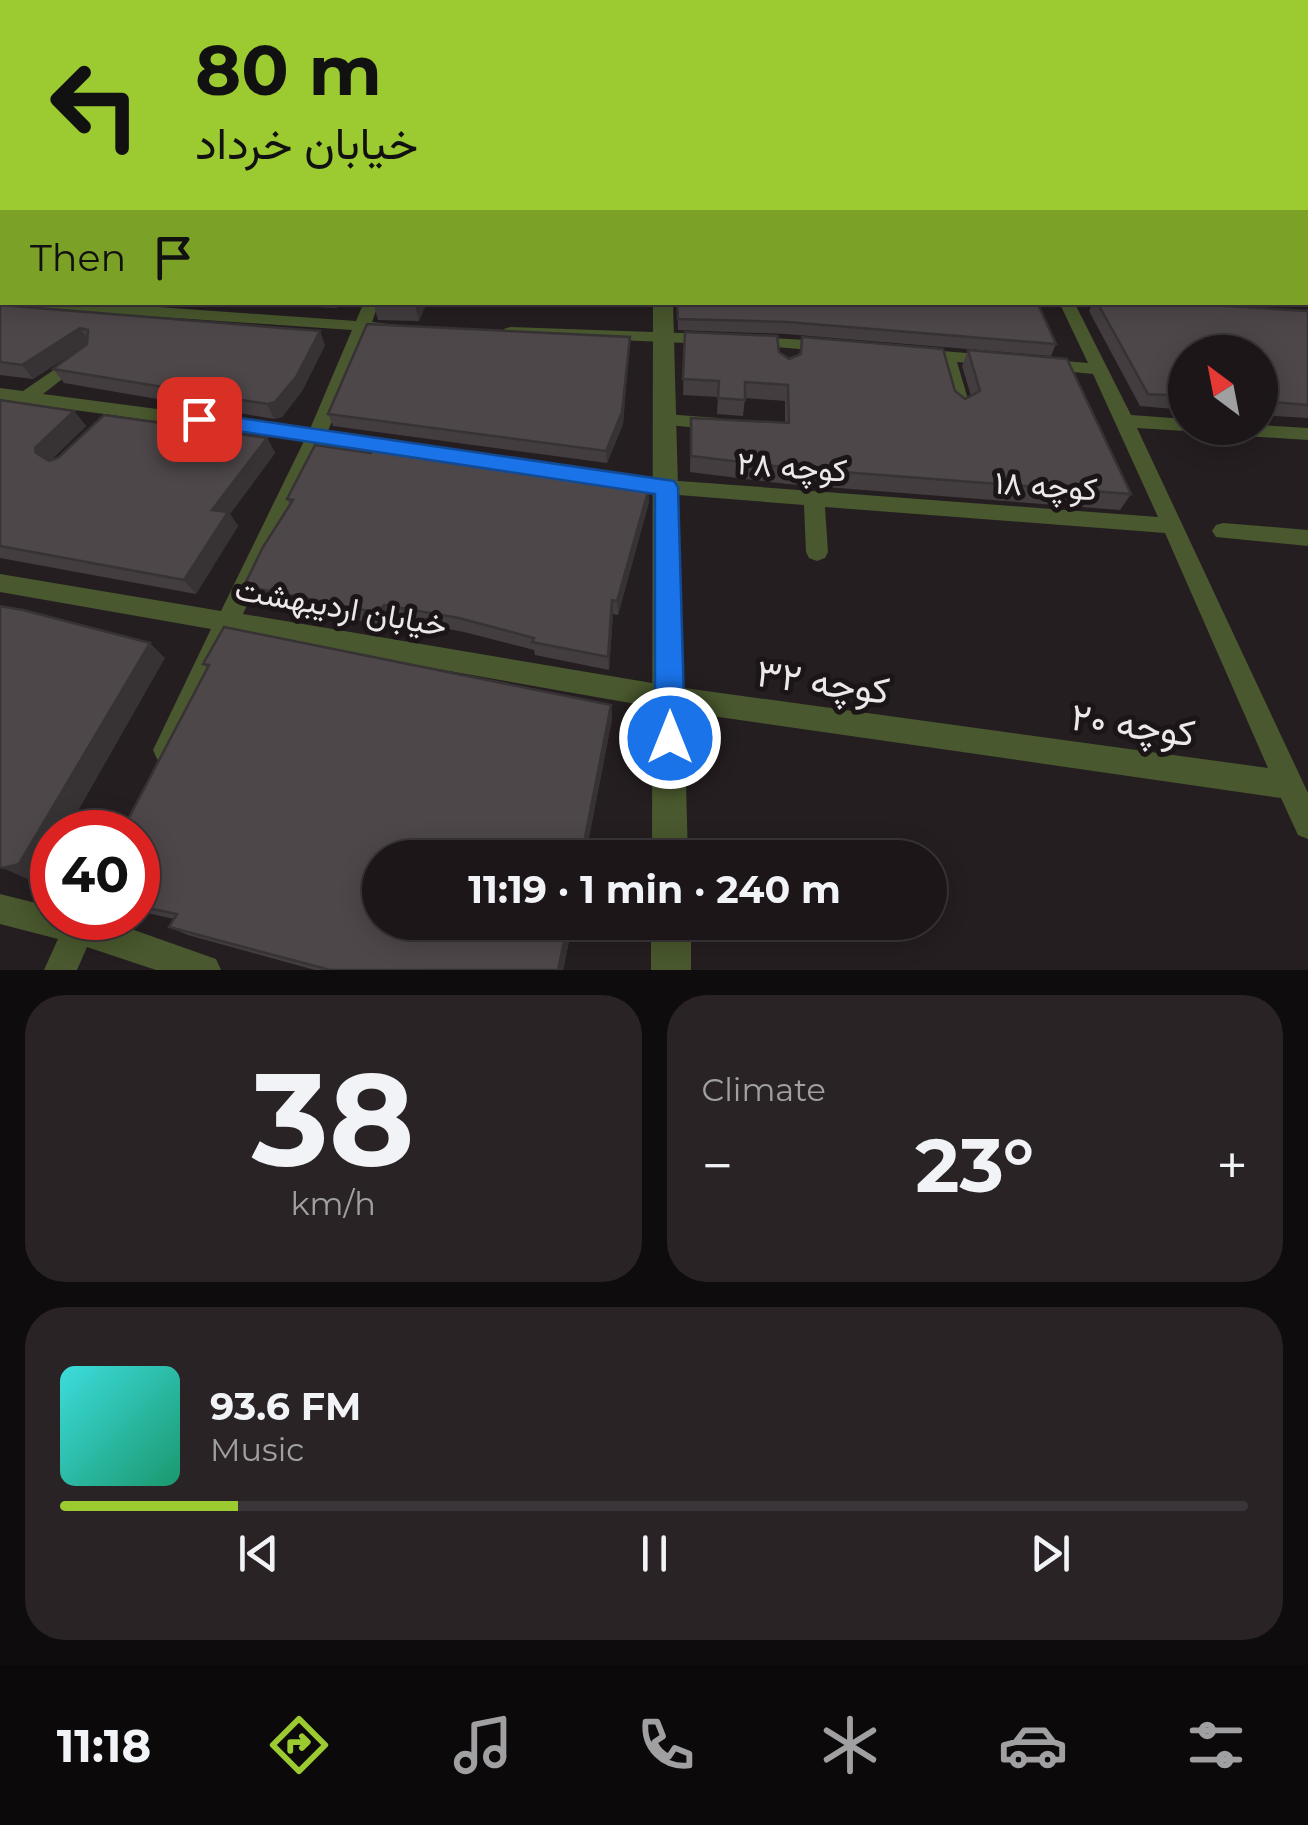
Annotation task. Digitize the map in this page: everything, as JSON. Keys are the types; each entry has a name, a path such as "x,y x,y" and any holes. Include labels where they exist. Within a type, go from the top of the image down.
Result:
{"street":[{"path":"58,305 418,328"},
{"path":"151,779 317,434 371,305"},
{"path":"663,305 670,840"},
{"path":"1069,305 1308,826"},
{"path":"493,331 839,347"},
{"path":"786,343 788,367"},
{"path":"26,397 88,350"},
{"path":"892,352 1004,361"},
{"path":"947,356 961,406"},
{"path":"1024,363 1100,369"},
{"path":"0,394 414,449"},
{"path":"96,431 120,409"},
{"path":"666,420 738,426"},
{"path":"1125,421 1168,424"},
{"path":"1278,432 1308,434"},
{"name":"کوچه ۲۸","path":"511,464 666,487 914,506"},
{"path":"814,498 817,552"},
{"name":"کوچه ۱۸","path":"914,506 1173,526"},
{"path":"1223,531 1308,538"},
{"name":"خیابان اردیبهشت","path":"0,582 670,698"},
{"name":"کوچه ۳۲","path":"670,698 965,740"},
{"name":"کوچه ۲۰","path":"965,740 1290,784"},
{"path":"0,909 30,914"},
{"path":"60,970 74,940"},
{"path":"127,940 206,970"},
{"path":"671,940 671,970"}],"building":[{"path":"0,305 320,331 296,377 275,402 267,404 53,369 87,344 88,330 80,328 22,365 0,362"},
{"path":"677,305 1038,305 1056,344 788,322 678,319"},
{"path":"1099,305 1209,305 1308,311 1308,405 1278,402 1278,335 1168,335 1168,395 1148,394"},
{"path":"367,324 630,337 622,412 606,451 328,414"},
{"path":"685,332 777,336 779,352 789,359 801,354 802,337 943,349 955,391 965,399 980,391 968,350 1067,359 1131,494 790,468 691,456 691,418 789,423 788,385 745,382 745,400 718,398 719,381 683,379"},
{"path":"0,400 74,411 35,448 49,461 58,458 104,415 267,438 212,510 228,512 184,580 0,546"},
{"path":"374,439 556,467 552,477 649,488 617,601 612,600 608,657 532,642 534,638 459,618 384,605 379,613 244,586 293,500 287,499 315,445 371,453"},
{"path":"0,606 150,643 51,810 30,810 30,845 19,864 0,867"},
{"path":"224,627 611,705 585,840 362,840 362,940 564,940 558,970 330,970 169,927 177,914 160,911 160,810 133,810 209,665 203,664"}],"route":[{"path":"199,419 666,487 670,738"}]}
